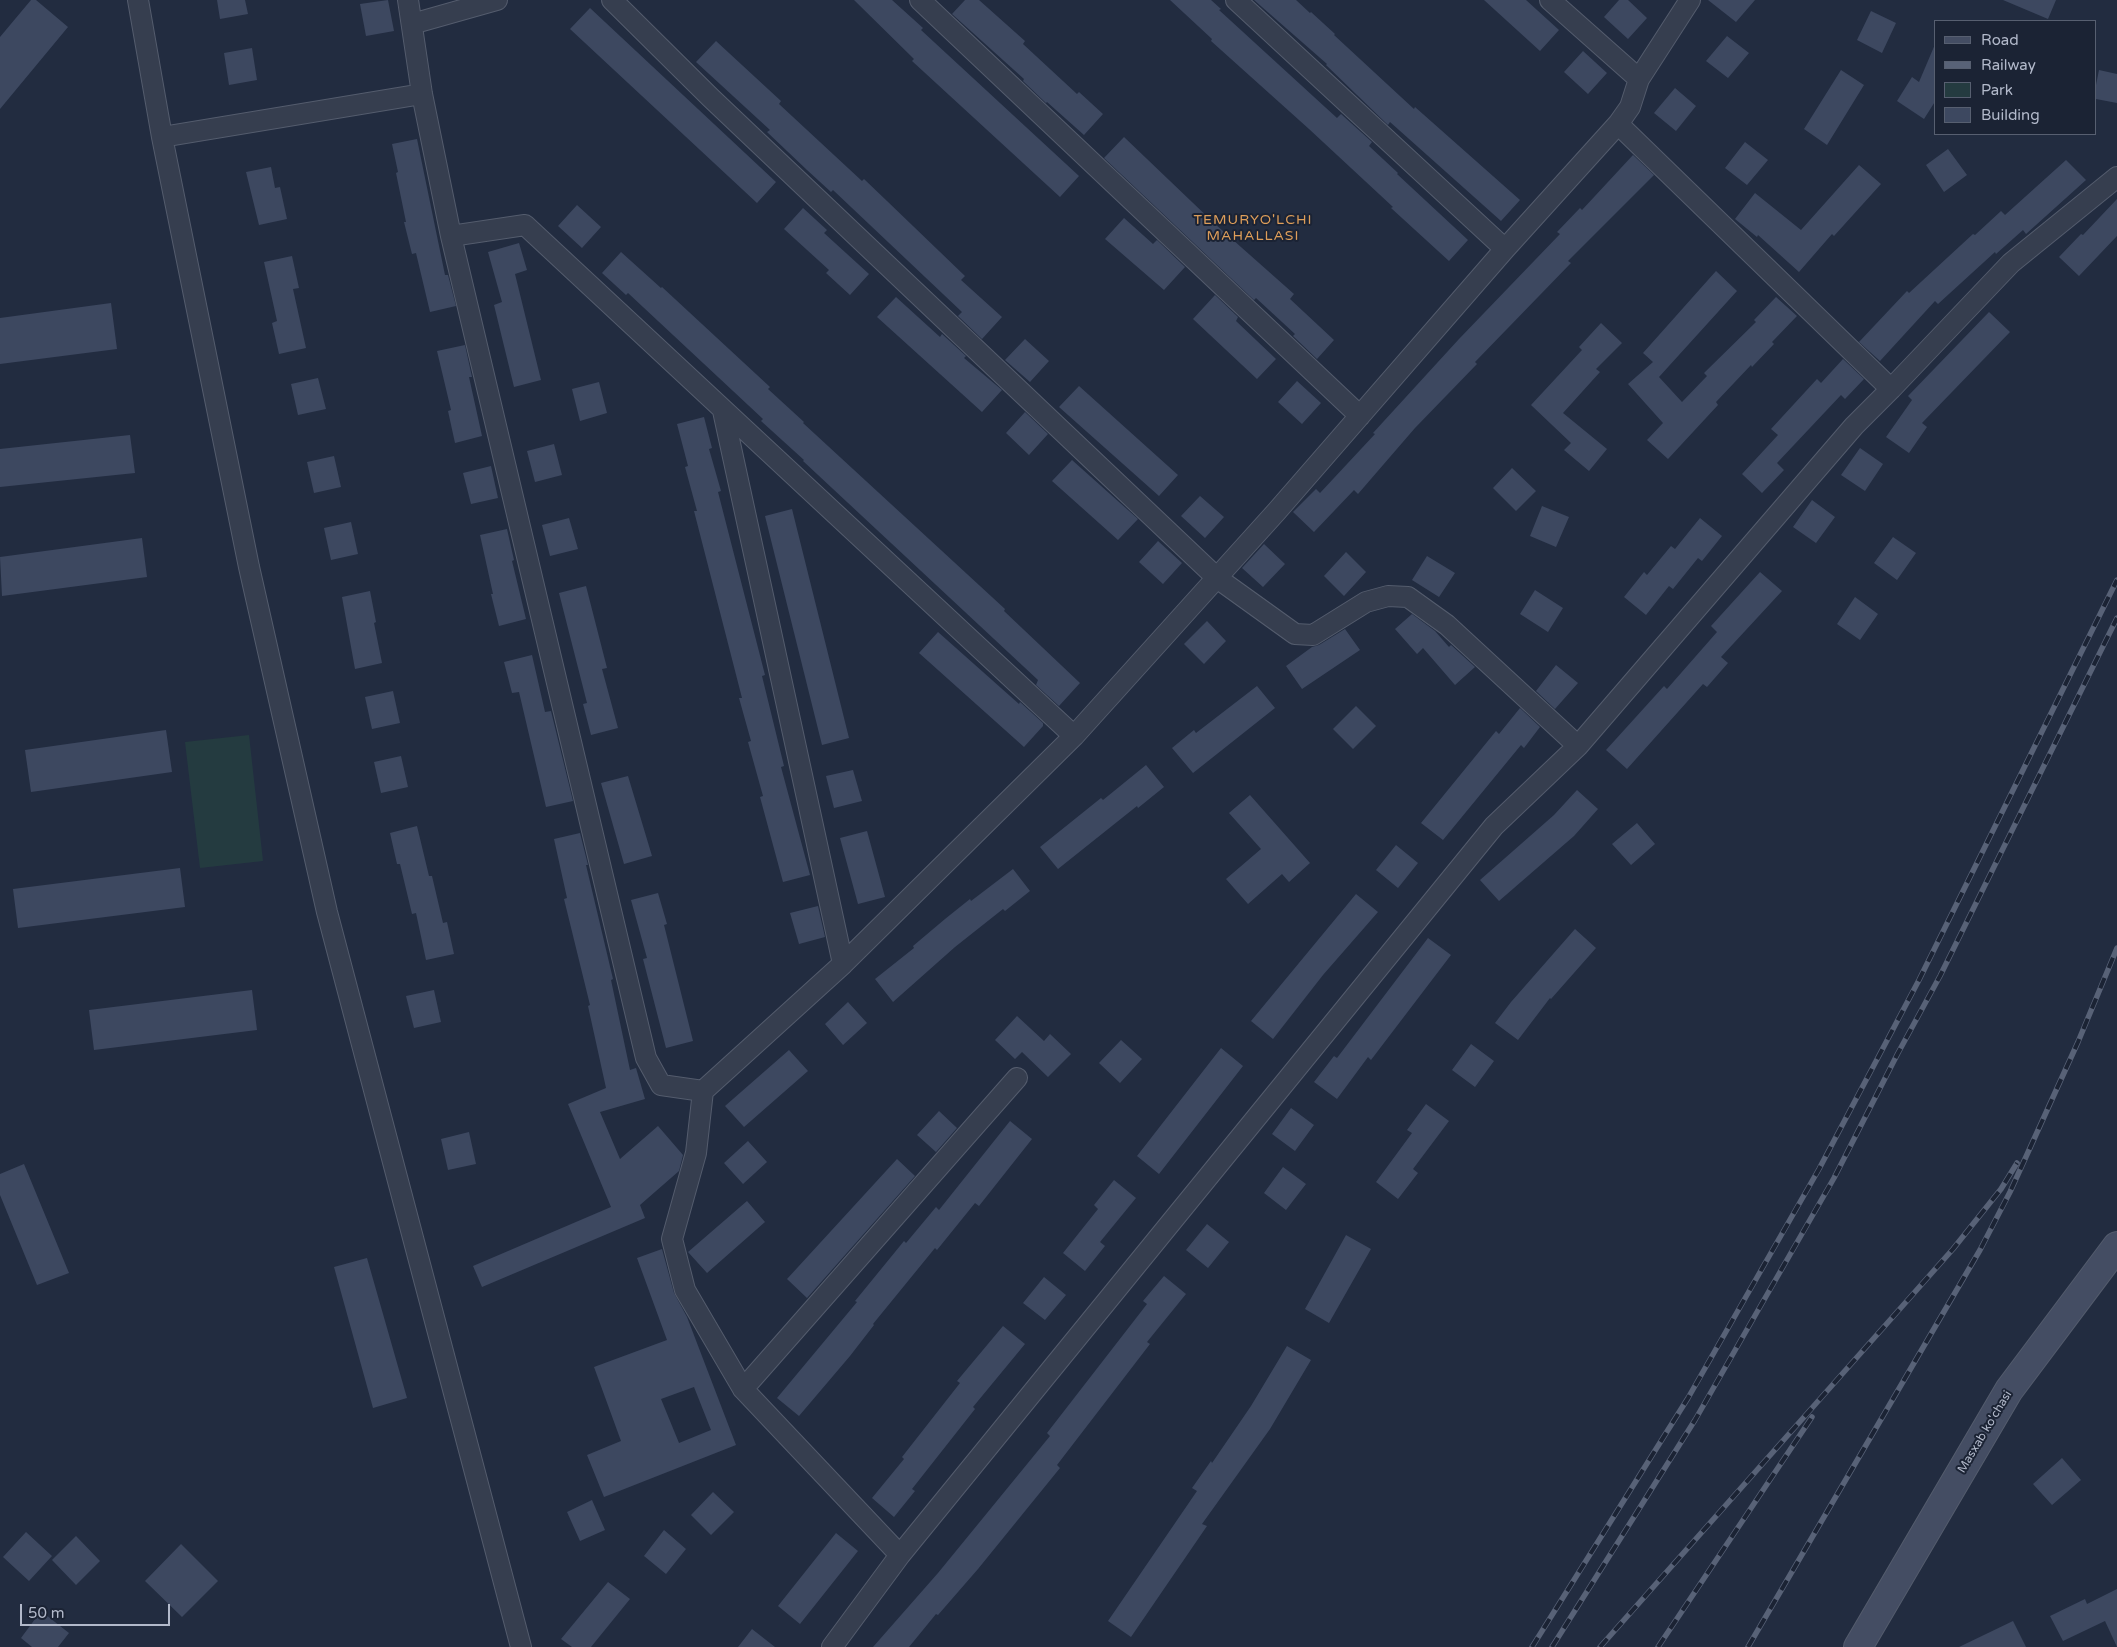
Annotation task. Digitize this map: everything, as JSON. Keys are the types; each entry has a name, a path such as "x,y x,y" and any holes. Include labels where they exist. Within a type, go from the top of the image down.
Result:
{"main road":[{"name":"Masxab ko'chasi","path":"1863,1641 2010,1390 2117,1246"}],"street":[{"path":"138,0 162,137 249,566 328,912 521,1647"},
{"path":"408,0 422,94 451,236 646,1058 661,1085 703,1091"},
{"path":"412,24 498,0"},
{"path":"612,0 711,98 1217,578 1295,634 1314,635 1366,602 1388,596 1408,597 1447,625 1578,746"},
{"path":"920,0 1360,416"},
{"path":"1236,0 1505,249"},
{"path":"1550,0 1639,78"},
{"path":"900,1555 743,1389 685,1290 672,1239 696,1153 703,1091 843,964 1074,736 1217,578 1505,249 1618,124 1630,107 1639,78 1690,0"},
{"path":"162,137 422,94"},
{"path":"1618,124 1891,388"},
{"path":"832,1647 900,1555 1494,826 1578,746 1848,434 1891,388 2012,263 2117,176"},
{"path":"451,236 525,225 1074,736"},
{"path":"723,411 843,964"},
{"path":"743,1389 1018,1078"}],"green space":[{"path":"249,735 263,861 200,868 185,742"}],"building":[{"path":"31,0 36,0 68,27 0,109 0,37"},
{"path":"217,0 245,0 248,14 220,19"},
{"path":"388,0 394,31 366,36 360,4"},
{"path":"854,0 892,0 923,28 921,30 1079,176 1060,197 912,61 914,59"},
{"path":"965,0 979,0 1025,41 1023,44 1077,94 1079,92 1103,114 1084,135 1046,103 1023,81 1024,79 952,14"},
{"path":"1170,0 1211,0 1221,9 1219,10 1337,118 1341,114 1372,142 1369,146 1468,240 1449,261 1309,129 1211,41 1212,39"},
{"path":"1254,0 1296,0 1414,109 1415,107 1520,200 1501,221 1390,122 1388,125 1327,64"},
{"path":"1484,0 1526,0 1559,30 1540,51"},
{"path":"1619,0 1628,0 1647,18 1628,39 1604,17"},
{"path":"1708,0 1755,0 1736,22"},
{"path":"2003,0 2056,0 2048,19"},
{"path":"590,8 776,182 757,203 570,29"},
{"path":"1871,11 1896,23 1882,53 1857,40"},
{"path":"1727,36 1749,53 1728,78 1706,61"},
{"path":"716,41 781,101 779,104 862,181 864,179 965,276 961,280 1002,317 982,339 958,316 962,312 833,190 831,192 807,170 767,132 770,130 696,62"},
{"path":"1934,47 1934,103 1924,119 1897,101 1912,77 1919,82"},
{"path":"252,48 257,80 229,85 224,53"},
{"path":"1583,51 1607,73 1588,94 1564,72"},
{"path":"1841,70 1864,85 1827,145 1804,129"},
{"path":"2099,70 2117,74 2117,103 2097,99"},
{"path":"1675,88 1696,106 1676,131 1654,113"},
{"path":"1124,137 1215,224 1294,294 1290,299 1334,340 1317,359 1293,336 1295,334 1256,298 1254,300 1104,158"},
{"path":"417,139 445,275 448,275 456,306 430,312 416,253 412,254 404,222 406,222 392,144"},
{"path":"1745,142 1768,160 1747,185 1725,168"},
{"path":"1948,149 1967,175 1944,192 1926,165"},
{"path":"1633,155 1654,175 1568,261 1571,263 1475,362 1477,364 1415,428 1358,494 1354,490 1314,532 1293,512 1316,489 1320,493 1459,339 1560,234 1557,232 1580,208 1582,210"},
{"path":"2066,160 2086,180 2026,234 2023,230 1996,254 1995,252 1938,304 1935,301 1880,361 1859,342 1907,291 1909,293 2001,211 2005,215"},
{"path":"1859,165 1881,184 1834,236 1832,234 1799,272 1758,235 1757,237 1735,219 1755,193 1801,230"},
{"path":"271,167 275,188 280,187 287,219 259,225 246,172"},
{"path":"2117,199 2117,236 2079,276 2059,257"},
{"path":"577,205 601,227 582,248 558,226"},
{"path":"803,208 827,230 824,233 869,274 850,295 826,273 829,270 784,229"},
{"path":"1124,218 1153,244 1157,240 1185,267 1164,290 1105,239"},
{"path":"519,243 527,270 515,274 541,380 514,387 494,305 502,302 488,252"},
{"path":"621,252 662,287 770,387 768,389 803,423 1005,609 1004,611 1080,683 1059,706 1036,685 1038,680 803,461 761,421 763,419 628,293 626,295 602,273"},
{"path":"292,256 299,288 293,289 306,348 279,354 272,323 277,321 264,262"},
{"path":"1716,271 1737,291 1659,377 1682,402 1707,376 1704,373 1756,322 1754,320 1776,297 1797,316 1772,342 1774,344 1716,402 1718,405 1668,459 1647,440 1663,423 1628,384 1653,362 1643,353"},
{"path":"1215,295 1238,317 1236,321 1276,359 1257,379 1193,319"},
{"path":"896,297 940,337 942,334 966,356 964,358 1002,390 982,412 877,317"},
{"path":"111,303 117,349 0,364 0,318"},
{"path":"1989,312 2010,332 1922,423 1927,427 1909,453 1886,437 1912,400 1908,396"},
{"path":"1601,323 1622,343 1596,369 1600,372 1563,413 1607,449 1589,471 1564,450 1571,443 1531,405 1582,350 1579,347"},
{"path":"1025,339 1049,361 1030,382 1005,360"},
{"path":"465,345 472,377 469,377 482,436 455,443 448,411 451,410 437,351"},
{"path":"1843,359 1864,379 1845,399 1841,395 1777,463 1784,470 1762,493 1742,474 1778,435 1771,429 1817,379 1821,383"},
{"path":"318,378 326,409 298,415 291,384"},
{"path":"1297,381 1321,403 1302,424 1278,402"},
{"path":"599,382 607,413 580,421 572,389"},
{"path":"1079,386 1178,475 1159,496 1059,407"},
{"path":"1025,412 1048,434 1029,455 1006,433"},
{"path":"704,417 712,448 709,449 721,491 718,492 765,675 762,676 784,766 781,767 810,875 783,882 760,797 763,796 748,742 751,741 739,698 742,698 694,511 697,511 685,467 688,466 677,424"},
{"path":"130,435 135,473 0,487 0,449"},
{"path":"554,444 562,475 535,482 527,451"},
{"path":"1860,448 1883,464 1865,491 1841,475"},
{"path":"334,456 341,487 314,493 307,462"},
{"path":"1072,460 1138,519 1118,540 1052,481"},
{"path":"491,466 498,498 471,504 463,473"},
{"path":"1512,468 1536,491 1516,511 1493,488"},
{"path":"1200,496 1224,517 1205,538 1181,516"},
{"path":"1812,500 1835,517 1816,543 1793,527"},
{"path":"1542,506 1569,517 1556,547 1530,536"},
{"path":"792,509 849,738 822,745 765,516"},
{"path":"569,518 578,549 550,556 542,525"},
{"path":"1700,518 1722,536 1702,561 1698,558 1673,589 1669,586 1646,615 1624,597 1644,572 1647,575 1671,546 1675,549"},
{"path":"351,522 358,554 331,560 324,528"},
{"path":"507,529 514,560 512,561 526,619 499,626 480,535"},
{"path":"1893,537 1916,553 1897,580 1874,563"},
{"path":"142,538 147,577 2,596 0,557"},
{"path":"1158,541 1182,563 1163,584 1139,562"},
{"path":"1264,544 1285,564 1263,587 1242,568"},
{"path":"1346,552 1366,572 1344,596 1324,576"},
{"path":"1427,556 1455,573 1439,597 1412,580"},
{"path":"1760,572 1782,591 1721,657 1728,663 1707,687 1703,684 1627,769 1606,750 1664,686 1667,689 1717,632 1711,626"},
{"path":"586,586 607,668 602,669 618,728 591,735 583,704 587,703 559,593"},
{"path":"1535,590 1563,608 1548,632 1520,614"},
{"path":"370,591 382,663 355,669 342,597"},
{"path":"1855,597 1878,614 1860,640 1837,624"},
{"path":"1412,614 1435,631 1449,647 1451,645 1475,667 1455,685 1423,648 1417,654 1395,629"},
{"path":"1207,621 1226,641 1204,664 1184,644"},
{"path":"1345,629 1360,650 1302,689 1286,666 1312,647 1319,645"},
{"path":"938,632 1043,723 1043,726 1024,747 919,653"},
{"path":"532,655 545,712 551,711 573,801 546,807 519,692 512,693 504,662"},
{"path":"1556,665 1578,683 1555,709 1536,691"},
{"path":"1257,686 1275,708 1193,773 1172,748 1194,730 1196,733"},
{"path":"393,691 400,723 372,729 365,697"},
{"path":"1356,706 1376,726 1353,749 1333,729"},
{"path":"1520,708 1540,727 1524,748 1521,745 1443,840 1421,823 1496,731 1499,734"},
{"path":"166,730 172,772 31,792 25,750"},
{"path":"401,756 408,787 381,793 374,762"},
{"path":"1146,765 1164,787 1058,869 1040,847"},
{"path":"853,770 862,801 834,808 826,776"},
{"path":"628,776 652,856 624,864 601,783"},
{"path":"1577,790 1598,809 1574,836 1499,901 1480,880 1554,815"},
{"path":"1250,795 1310,863 1289,882 1282,874 1248,904 1226,879 1261,849 1229,813"},
{"path":"1637,823 1655,844 1631,865 1612,844"},
{"path":"417,826 429,876 432,876 443,923 447,922 454,954 426,960 416,913 412,914 400,864 397,864 390,833"},
{"path":"867,831 885,897 858,904 840,838"},
{"path":"580,833 613,979 611,980 630,1070 636,1068 645,1099 600,1112 620,1159 658,1126 683,1155 679,1171 640,1205 645,1218 482,1287 473,1266 611,1207 568,1104 606,1088 588,1006 590,1005 564,899 567,898 554,839"},
{"path":"1396,845 1418,863 1398,888 1376,870"},
{"path":"180,868 185,907 18,928 13,889"},
{"path":"1013,869 1030,891 1005,911 1003,909 955,947 893,1002 875,979 970,899 971,901"},
{"path":"658,893 667,924 664,925 693,1041 666,1048 643,959 647,958 631,900"},
{"path":"1356,894 1378,912 1323,975 1273,1039 1251,1021"},
{"path":"818,906 825,937 799,944 790,913"},
{"path":"1575,929 1596,948 1550,998 1518,1040 1495,1023"},
{"path":"1428,938 1451,955 1371,1060 1368,1057 1337,1099 1314,1082 1334,1056 1337,1058"},
{"path":"252,990 257,1030 94,1050 89,1010"},
{"path":"434,990 441,1022 414,1028 406,996"},
{"path":"848,1002 867,1023 843,1045 825,1024"},
{"path":"1017,1016 1044,1041 1050,1034 1071,1054 1048,1077 1022,1052 1015,1059 995,1040"},
{"path":"1121,1040 1142,1059 1120,1083 1099,1063"},
{"path":"1471,1044 1494,1061 1475,1087 1452,1070"},
{"path":"1221,1048 1243,1066 1159,1174 1137,1156"},
{"path":"789,1050 808,1071 744,1127 725,1106"},
{"path":"1426,1104 1449,1121 1413,1169 1418,1173 1398,1199 1376,1182 1412,1133 1407,1130"},
{"path":"1291,1108 1314,1125 1295,1151 1272,1134"},
{"path":"939,1111 957,1128 936,1152 917,1135"},
{"path":"1010,1121 1032,1139 979,1206 975,1203 937,1250 935,1248 873,1324 850,1356 799,1416 777,1398 857,1302 855,1301 904,1241 906,1243 936,1207 939,1210"},
{"path":"469,1132 476,1164 448,1170 441,1139"},
{"path":"748,1141 767,1162 743,1184 724,1163"},
{"path":"897,1159 915,1176 807,1298 787,1279"},
{"path":"24,1164 69,1273 37,1285 0,1195 0,1174"},
{"path":"1283,1167 1306,1184 1286,1210 1264,1193"},
{"path":"1114,1180 1136,1198 1100,1242 1105,1246 1085,1271 1063,1253 1098,1209 1094,1205"},
{"path":"747,1201 765,1222 707,1273 688,1252"},
{"path":"1207,1224 1229,1242 1208,1268 1186,1250"},
{"path":"1346,1235 1371,1249 1329,1323 1305,1309"},
{"path":"662,1249 674,1293 687,1317 736,1445 604,1497 587,1455 621,1441 594,1367 667,1340 637,1258","holes":["694,1387 711,1430 679,1443 661,1399"]},
{"path":"367,1258 407,1398 373,1408 334,1267"},
{"path":"1164,1276 1186,1294 1147,1342 1150,1344 1057,1465 1060,1468 978,1569 938,1615 936,1614 909,1647 873,1647 938,1573 1050,1436 1047,1433 1147,1304 1143,1301"},
{"path":"1044,1277 1066,1295 1045,1320 1023,1303"},
{"path":"1003,1326 1025,1344 973,1407 975,1409 912,1489 915,1491 894,1517 872,1498 904,1459 902,1457 960,1383 957,1381"},
{"path":"1287,1346 1311,1360 1270,1429 1202,1524 1207,1526 1131,1637 1108,1621 1197,1491 1192,1488 1211,1461 1212,1463 1251,1406"},
{"path":"2062,1458 2081,1480 2052,1505 2033,1484"},
{"path":"713,1492 734,1512 711,1535 691,1515"},
{"path":"592,1500 605,1530 580,1541 567,1512"},
{"path":"664,1530 686,1549 666,1574 644,1556"},
{"path":"26,1532 52,1556 29,1581 3,1557"},
{"path":"836,1533 858,1551 800,1624 778,1606"},
{"path":"76,1536 100,1561 76,1585 52,1560"},
{"path":"181,1544 218,1581 182,1617 145,1581"},
{"path":"608,1582 630,1599 591,1647 572,1647 561,1639"},
{"path":"2117,1589 2117,1647 2105,1621 2063,1641 2050,1616 2085,1599 2087,1604"},
{"path":"41,1611 69,1633 58,1647 32,1647 21,1638"},
{"path":"2013,1621 2026,1647 1959,1647"},
{"path":"752,1629 775,1647 738,1647"}],"railway":[{"path":"1532,1647 1688,1398 1819,1169 1919,980 2117,580"},
{"path":"1552,1647 1695,1420 1834,1178 1940,976 2117,618"},
{"path":"1748,1647 1980,1250 2010,1192 2078,1042 2117,948"},
{"path":"1600,1647 1953,1249 2001,1189 2017,1163"},
{"path":"1658,1647 1812,1417"}],"district":[{"name":"TEMURYO'LCHI MAHALLASI","path":"1253,228"}]}
